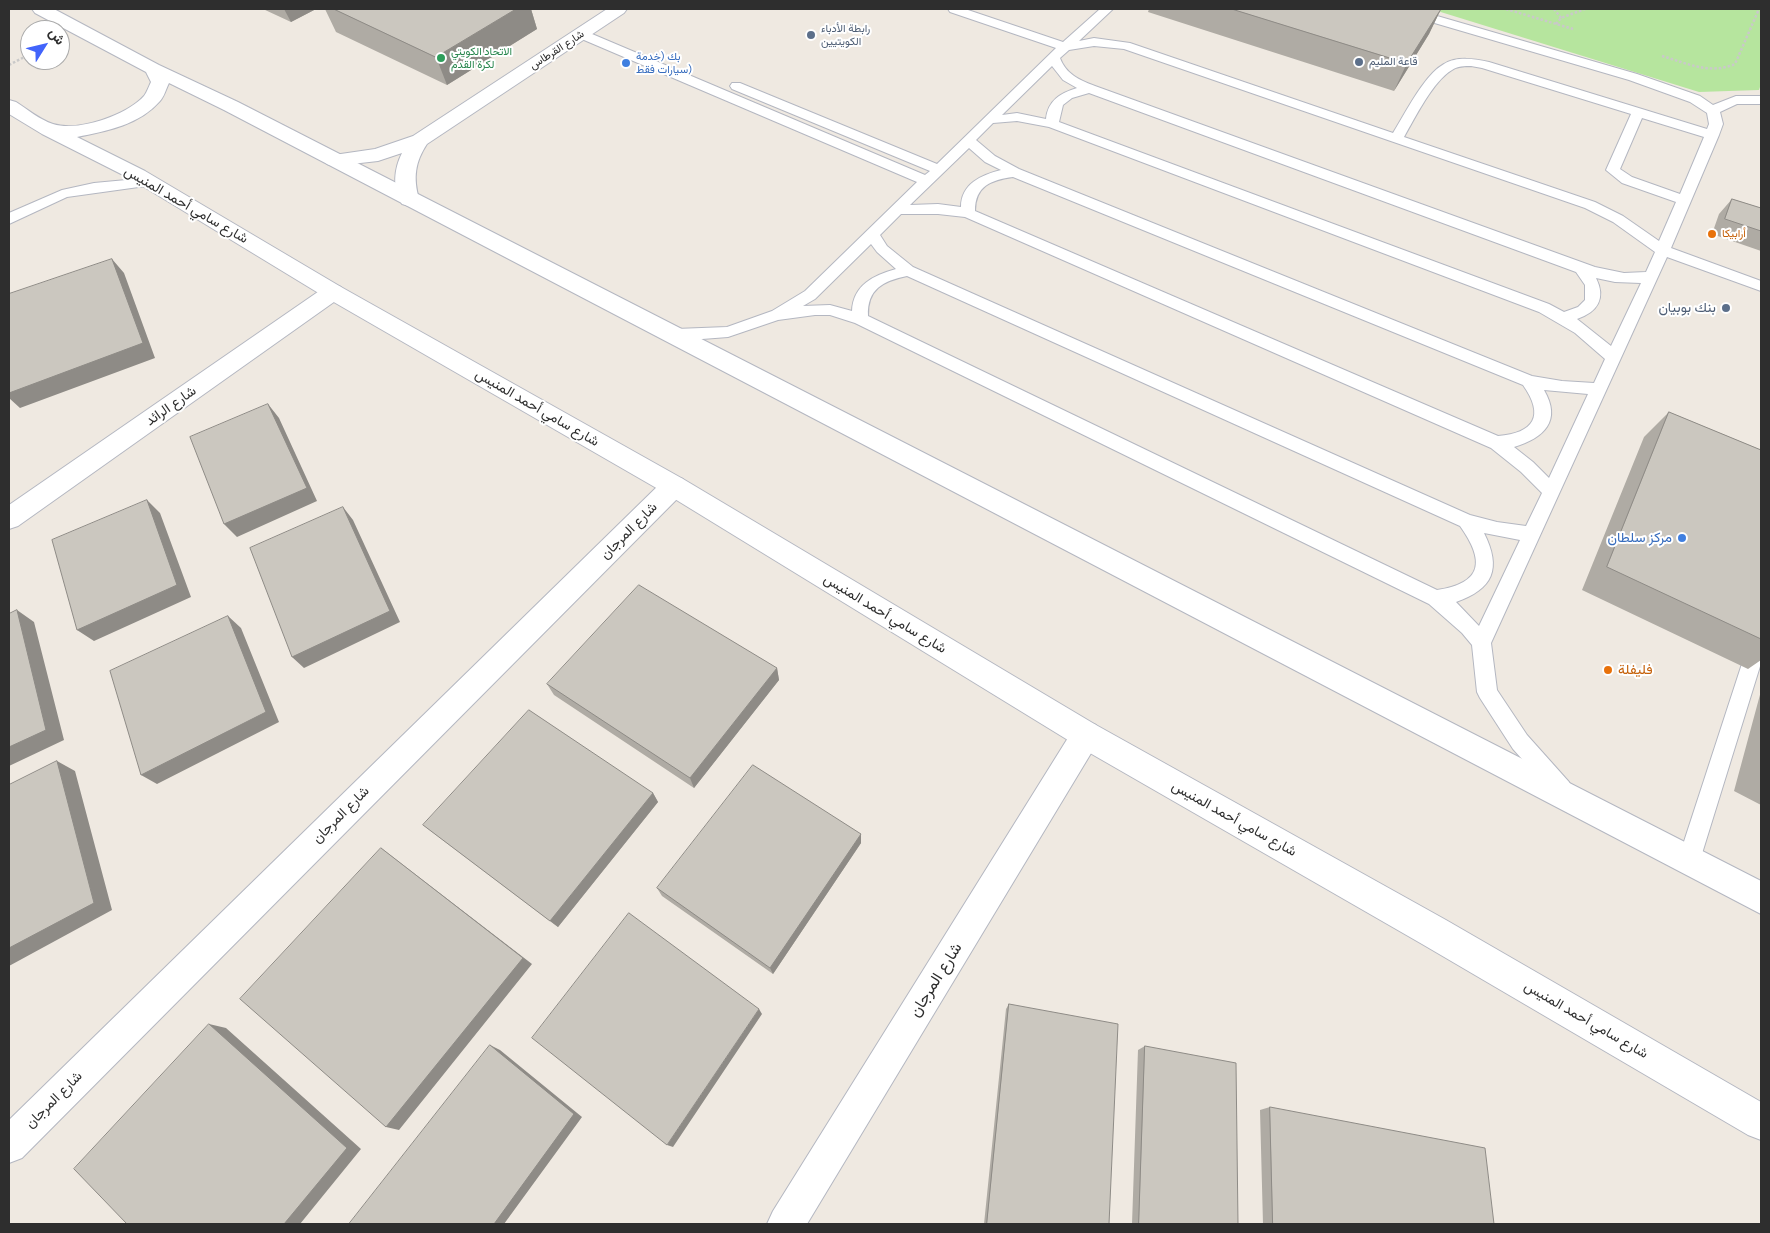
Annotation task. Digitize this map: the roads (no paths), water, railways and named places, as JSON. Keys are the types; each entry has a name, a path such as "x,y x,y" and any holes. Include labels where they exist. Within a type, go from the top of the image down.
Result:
{"main road":[{"path":"42,9 153,69 231,106 676,335 1761,898"},
{"name":"شارع القرطاس","path":"334,160 378,155 420,140 618,9"},
{"path":"49,130 76,131 107,126 135,113 153,98 157,90 160,82 153,69"},
{"name":"شارع سامي أحمد المنيس","path":"9,106 49,130 148,182 334,292 674,486 1086,735 1442,937 1761,1122"},
{"name":"شارع القرطاس","path":"409,199 404,185 405,170 410,155 420,140"},
{"name":"شارع الرائد","path":"9,519 334,292"},
{"name":"شارع المرجان","path":"9,1145 674,486"},
{"name":"شارع المرجان","path":"786,1224 1086,735"}],"lane":[{"path":"954,9 1059,52 1094,42 1126,46 1590,205 1618,219 1662,250 1761,286"},
{"path":"777,315 810,295 1059,52 1107,9"},
{"path":"1401,9 1633,77 1696,99 1713,111 1716,124 1662,250 1481,643"},
{"path":"586,30 938,169"},
{"path":"586,30 926,181"},
{"path":"1059,52 1056,65 1064,76 1090,89 1581,268 1608,277 1627,279 1650,276"},
{"path":"1396,139 1439,74 1453,65 1468,62 1485,65 1712,135"},
{"path":"1052,124 1052,111 1057,102 1070,94 1090,89"},
{"path":"1713,111 1727,102 1751,99 1761,100"},
{"path":"1638,113 1614,170 1627,180 1684,200"},
{"path":"989,120 1016,117 1052,124 1544,308 1564,317 1584,330 1613,357"},
{"path":"968,140 990,159 1014,172 1529,381 1562,387 1598,389"},
{"path":"968,213 967,203 970,194 977,185 987,178 1014,172"},
{"path":"9,219 37,204 63,194 89,188 148,182"},
{"path":"895,210 938,209 968,213 1497,443 1527,467 1551,492"},
{"path":"872,233 882,249 908,271 1466,521 1497,529 1532,534"},
{"path":"1564,317 1585,310 1592,303 1594,296 1593,286 1589,277 1581,268"},
{"path":"860,319 860,302 869,287 880,279 908,271"},
{"path":"676,335 728,332 777,315 815,310 830,310 860,319 1436,598 1469,627 1481,643 1487,692 1520,742 1567,796"},
{"path":"1497,443 1512,443 1525,439 1541,424 1544,414 1543,403 1538,391 1529,381"},
{"path":"1436,598 1452,597 1467,592 1477,584 1484,573 1486,560 1483,546 1476,533 1466,521"},
{"path":"1689,860 1761,633"}],"place":[{"name":"رابطة الأدباء الكويتيين","path":"811,35"},
{"name":"الاتحاد الكويتي لكرة القدم","path":"441,58"},
{"name":"قاعة المليم","path":"1359,62"},
{"name":"بك (خدمة سيارات فقط)","path":"626,63"},
{"name":"أرابيكا","path":"1712,234"},
{"name":"بنك بوبيان","path":"1726,308"},
{"name":"مركز سلطان","path":"1682,538"},
{"name":"فليفلة","path":"1608,670"}]}
